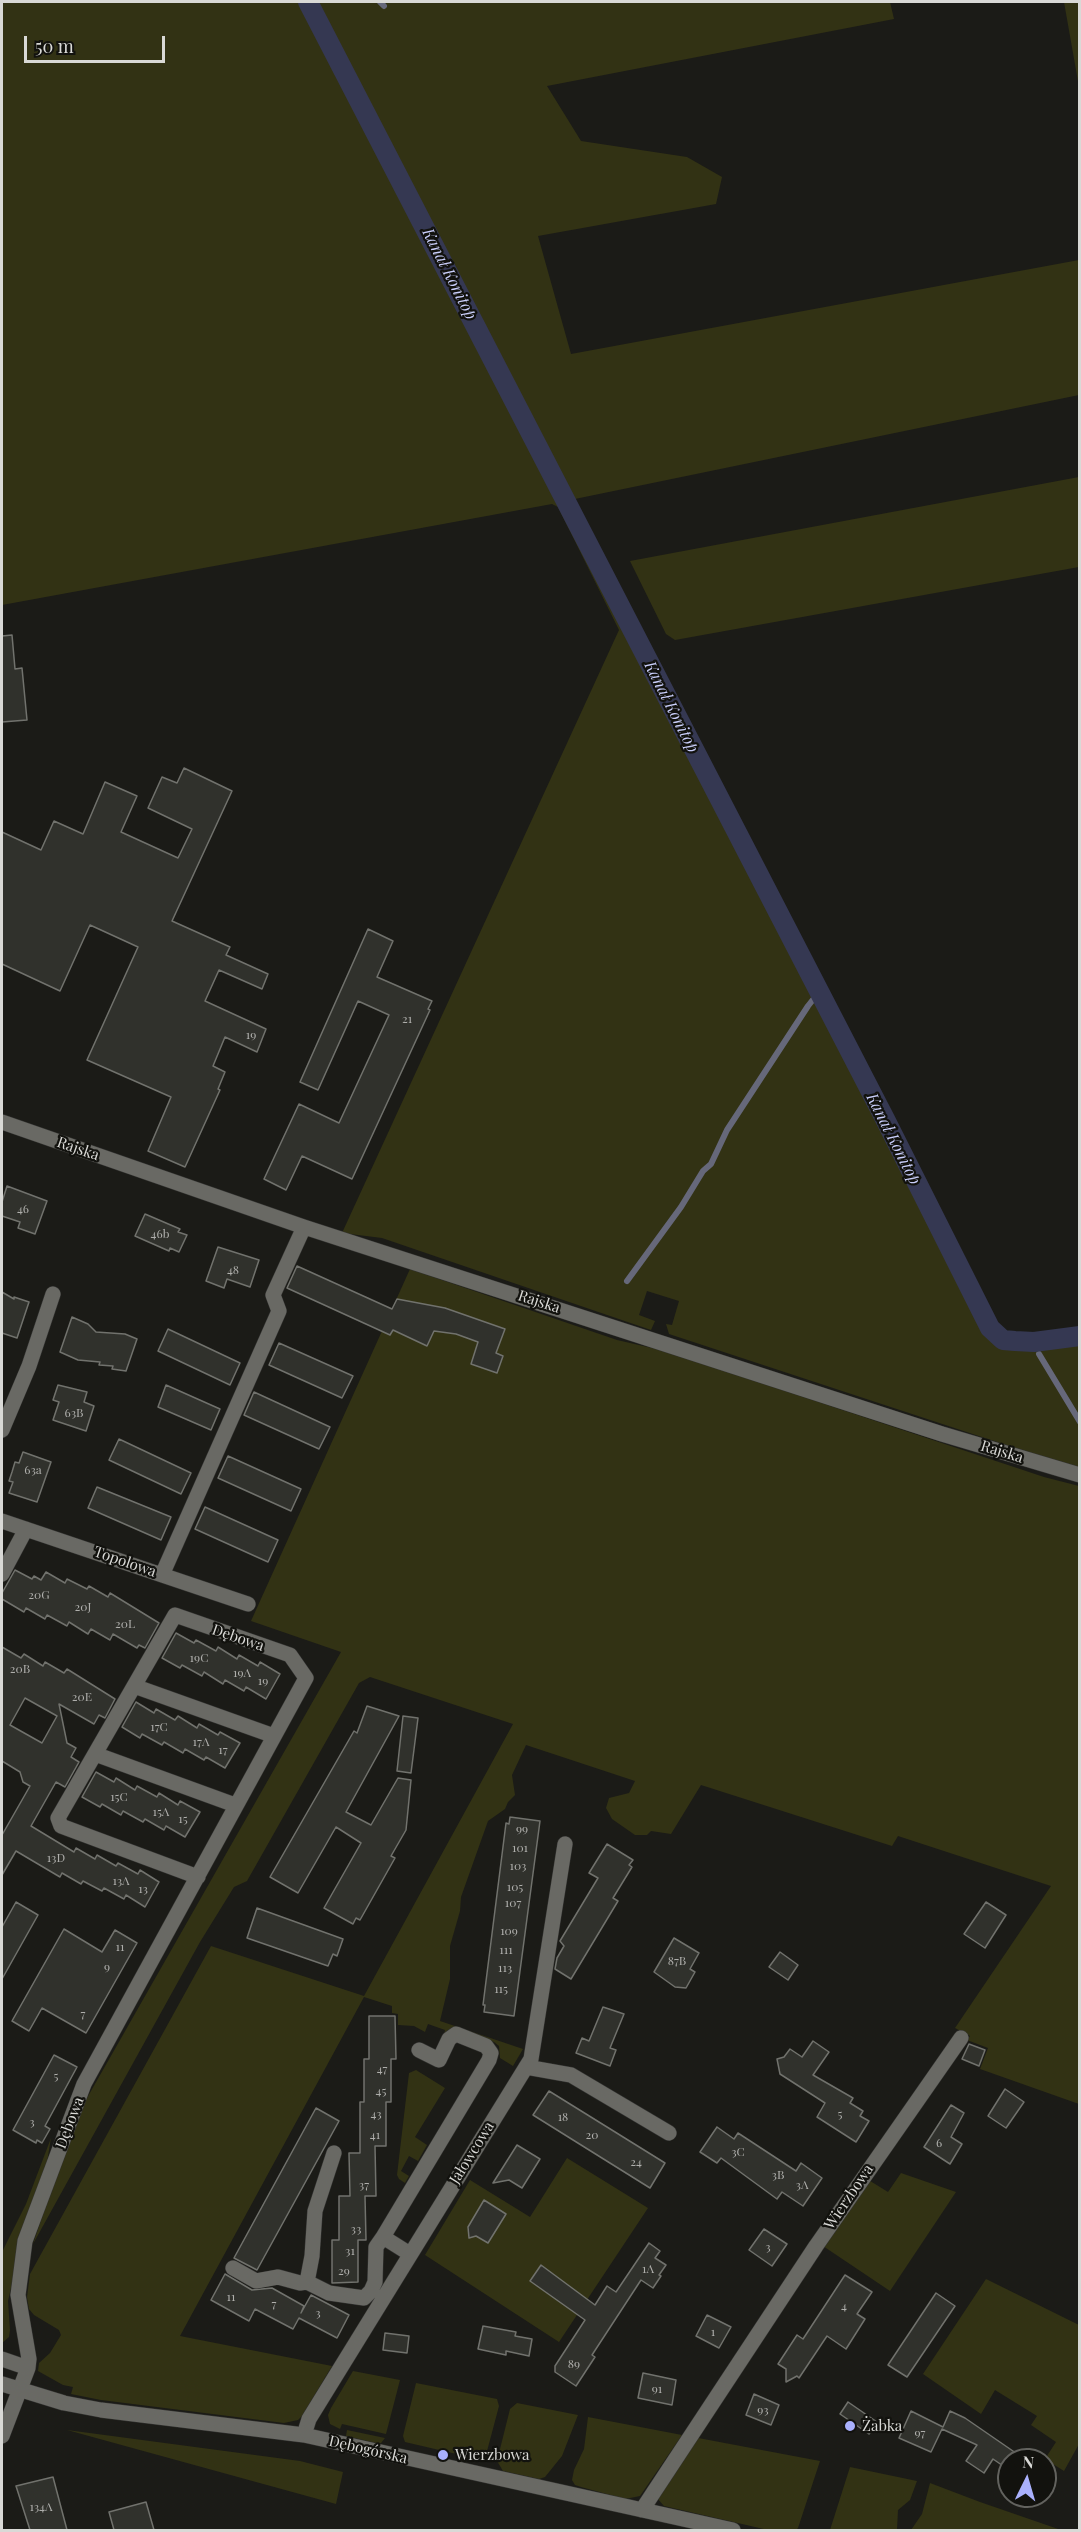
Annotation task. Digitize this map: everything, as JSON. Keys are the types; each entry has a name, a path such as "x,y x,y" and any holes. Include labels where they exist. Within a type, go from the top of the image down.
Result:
{"street":[{"name":"Rajska","path":"2,1122 304,1227 942,1434 1080,1475"},
{"path":"162,1575 279,1311 273,1295 304,1227"},
{"path":"2,1430 28,1366 53,1294"},
{"name":"Topolowa","path":"2,1521 248,1604"},
{"path":"2,1574 26,1529"},
{"name":"Dębowa","path":"2,2436 28,2368 29,2359 18,2295 25,2241 84,2084 198,1877 235,1806 306,1678 290,1655 175,1616 58,1818 61,1826 198,1877"},
{"path":"134,1686 274,1736"},
{"path":"95,1754 235,1806"},
{"name":"Jałowcowa","path":"304,2435 309,2419 531,2059 565,1844"},
{"path":"233,2268 256,2281 278,2277 300,2283 307,2282 329,2293 364,2298 371,2291 375,2282 376,2247 489,2060 491,2053 486,2046 456,2034 449,2039 439,2060 419,2050"},
{"name":"Wierzbowa","path":"642,2510 816,2246 961,2038"},
{"path":"525,2067 572,2075 669,2133"},
{"path":"307,2282 312,2256 315,2211 334,2153"},
{"path":"383,2237 410,2254"},
{"path":"2,2359 28,2368"},
{"name":"Dębogórska","path":"2,2384 64,2403 304,2435 733,2530"}],"shaded area":[{"path":"2,2 303,2 562,501 623,626 878,1116 986,1331 999,1344 1011,1347 1079,1340 1079,1469 669,1334 666,1324 672,1325 679,1301 647,1291 639,1315 655,1321 651,1330 382,1238 342,1233 619,630 558,507 552,504 2,605"},
{"path":"312,2 890,2 894,19 547,86 581,141 687,157 722,177 716,204 538,236 571,354 1079,260 1079,395 570,500"},
{"path":"1064,2 1079,2 1079,87"},
{"path":"1079,477 1079,567 675,640 666,634 630,561"},
{"path":"410,1269 617,1340 665,1351 1044,1477 1079,1486 1079,2104 980,2069 988,2048 967,2040 970,2036 955,2028 1051,1886 898,1836 892,1846 701,1785 671,1834 651,1831 647,1835 635,1835 612,1819 606,1808 609,1798 629,1793 635,1781 526,1745 512,1775 515,1795 505,1809 488,1821 461,1897 460,1911 450,1946 450,1979 440,2021 523,2049 513,2066 500,2058 499,2046 494,2042 455,2028 447,2031 443,2040 445,2030 428,2024 425,2032 414,2026 398,2025 398,2014 392,2013 392,2006 364,1997 180,2336 332,2366 302,2416 298,2420 284,2423 101,2400 71,2394 73,2387 63,2385 38,2371 39,2363 50,2353 61,2335 59,2330 34,2315 29,2309 27,2297 30,2274 211,1946 364,1996 513,1724 370,1677 359,1683 247,1881 234,1887 200,1942 33,2244 71,2131 83,2105 341,1652 251,1621"},
{"path":"416,2070 445,2088 415,2137 427,2145 418,2161 409,2156 401,2171 409,2176 405,2183 397,2175 409,2073"},
{"path":"51,2138 45,2174 19,2253 8,2301 9,2337 2,2343 2,2252 26,2204"},
{"path":"567,2158 648,2208 559,2342 425,2255 470,2180 530,2217"},
{"path":"901,2173 956,2192 890,2291 823,2246 867,2179 888,2192"},
{"path":"986,2279 1079,2325 1079,2444 1064,2471 1057,2467 1057,2448 1052,2448 1056,2442 1031,2425 1037,2416 995,2390 981,2414 923,2374"},
{"path":"353,2371 400,2380 386,2434 342,2424 340,2429 330,2424 328,2415 331,2408"},
{"path":"416,2383 497,2399 499,2406 486,2455 482,2460 405,2442 403,2436"},
{"path":"517,2403 578,2415 562,2456 545,2477 539,2479 503,2471 497,2461 510,2409"},
{"path":"588,2417 682,2435 640,2496 625,2499 575,2485 572,2480 584,2449"},
{"path":"67,2430 300,2461 343,2472 336,2504"},
{"path":"347,2430 385,2438 381,2443 376,2443 346,2436"},
{"path":"693,2437 820,2461 798,2528 796,2530 768,2530 664,2506 657,2498"},
{"path":"850,2467 917,2481 910,2500 898,2510 897,2530 830,2530"},
{"path":"930,2483 1061,2530 911,2530 922,2514"}],"building":[{"path":"12,635 15,669 22,668 27,720 2,722 2,636"},
{"path":"184,768 232,791 172,921 230,947 226,955 268,974 262,989 219,970 205,1001 266,1029 257,1052 225,1037 213,1066 225,1072 218,1089 220,1090 185,1167 148,1151 171,1097 87,1060 138,947 90,925 60,991 2,964 2,832 41,850 54,821 83,834 105,782 137,796 121,832 178,858 192,829 148,808 162,777 177,783"},
{"path":"368,929 393,941 377,977 432,1001 428,1009 430,1010 352,1179 302,1156 286,1190 264,1179 299,1104 339,1123 389,1015 358,1001 318,1090 300,1082"},
{"path":"7,1186 47,1201 35,1234 18,1228 20,1222 2,1216 2,1202"},
{"path":"145,1214 180,1229 178,1232 187,1235 179,1252 170,1248 169,1251 135,1236"},
{"path":"218,1247 259,1260 250,1287 227,1279 224,1288 206,1281"},
{"path":"297,1266 392,1309 397,1299 445,1308 505,1329 496,1353 503,1356 497,1373 471,1364 478,1342 456,1334 434,1331 427,1346 393,1330 390,1335 287,1288"},
{"path":"2,1292 14,1299 14,1297 29,1302 17,1338 2,1333"},
{"path":"72,1317 88,1324 96,1332 125,1334 137,1339 126,1371 112,1369 113,1366 99,1365 100,1362 78,1360 60,1352"},
{"path":"168,1329 240,1363 230,1385 158,1351"},
{"path":"279,1343 353,1376 342,1398 269,1365"},
{"path":"58,1385 87,1392 84,1402 94,1406 86,1431 53,1420 59,1402 53,1400"},
{"path":"166,1385 220,1409 211,1430 158,1407"},
{"path":"254,1392 330,1427 319,1449 244,1415"},
{"path":"119,1439 191,1473 181,1494 109,1460"},
{"path":"23,1452 51,1462 37,1502 9,1493 13,1482 9,1481 15,1462 19,1463"},
{"path":"228,1456 301,1489 291,1511 218,1478"},
{"path":"97,1487 171,1517 161,1540 88,1508"},
{"path":"205,1507 278,1540 268,1562 195,1529"},
{"path":"15,1570 32,1579 34,1576 41,1580 46,1572 65,1583 67,1579 87,1589 89,1586 108,1597 110,1593 159,1623 145,1648 139,1645 137,1648 113,1634 110,1640 91,1629 88,1634 69,1622 67,1626 47,1615 45,1619 26,1608 24,1612 2,1599 2,1593"},
{"path":"176,1633 194,1643 196,1640 216,1651 218,1647 237,1659 239,1655 258,1666 260,1662 280,1674 266,1699 246,1687 244,1691 225,1680 223,1684 204,1672 202,1676 182,1665 180,1668 162,1658"},
{"path":"2,1647 21,1658 24,1654 43,1666 45,1662 64,1673 67,1669 115,1699 105,1718 99,1715 94,1724 59,1704 67,1743 76,1748 71,1757 79,1762 65,1787 56,1782 31,1826 74,1852 76,1848 95,1859 97,1855 116,1866 118,1863 138,1874 140,1870 159,1882 145,1907 126,1895 124,1899 104,1888 102,1891 83,1881 81,1884 62,1873 60,1877 16,1851 2,1875 2,1835 30,1786 23,1782 20,1772 2,1761","holes":["25,1698 57,1716 42,1743 10,1725"]},
{"path":"136,1702 154,1713 156,1709 175,1720 178,1716 197,1728 199,1724 218,1735 220,1732 240,1743 225,1768 185,1749 183,1753 164,1742 162,1745 142,1734 140,1738 122,1727"},
{"path":"367,1706 399,1716 346,1812 371,1825 398,1778 411,1780 406,1830 391,1856 395,1858 360,1920 356,1918 353,1924 324,1908 361,1843 336,1827 298,1893 270,1877 354,1731 357,1733"},
{"path":"403,1716 418,1718 411,1773 397,1771"},
{"path":"96,1772 114,1782 116,1778 135,1790 137,1786 157,1797 159,1793 178,1805 180,1801 200,1812 185,1837 166,1826 164,1830 145,1819 143,1822 123,1811 121,1815 102,1804 100,1807 82,1797"},
{"path":"510,1817 540,1821 514,2016 484,2012 485,2005 483,2005 506,1823 509,1824"},
{"path":"607,1844 633,1860 629,1865 632,1867 613,1898 618,1901 571,1979 555,1969 557,1958 564,1946 560,1941 598,1878 589,1873"},
{"path":"16,1902 38,1915 2,1979 2,1927"},
{"path":"986,1902 1006,1915 985,1948 964,1934"},
{"path":"257,1908 343,1939 337,1956 333,1954 328,1966 247,1938"},
{"path":"64,1929 102,1952 115,1930 137,1943 86,2033 42,2008 29,2031 12,2021"},
{"path":"674,1938 699,1953 690,1969 695,1972 686,1988 675,1987 654,1972"},
{"path":"780,1952 798,1965 788,1980 769,1967"},
{"path":"603,2007 624,2014 610,2048 616,2050 610,2066 576,2053 582,2038 589,2041"},
{"path":"369,2016 395,2016 396,2059 391,2059 391,2102 386,2102 386,2146 375,2146 376,2196 365,2196 366,2240 358,2240 358,2282 332,2283 332,2240 339,2240 339,2196 350,2196 349,2153 360,2153 360,2102 364,2102 364,2059 369,2059"},
{"path":"813,2041 829,2052 813,2075 853,2098 850,2103 863,2111 860,2116 869,2121 856,2142 817,2117 825,2103 780,2074 777,2059 784,2057 790,2049 802,2057"},
{"path":"969,2044 985,2050 979,2066 962,2059"},
{"path":"54,2055 77,2067 45,2126 50,2129 42,2143 37,2140 36,2143 13,2130"},
{"path":"1005,2089 1024,2102 1006,2128 988,2116"},
{"path":"549,2091 665,2163 650,2188 533,2115"},
{"path":"951,2105 964,2113 951,2137 962,2144 950,2164 924,2147"},
{"path":"316,2108 339,2121 257,2270 234,2258"},
{"path":"717,2127 734,2139 738,2133 796,2171 801,2163 822,2178 803,2206 782,2192 777,2199 721,2158 717,2163 700,2152"},
{"path":"517,2145 540,2159 522,2188 509,2180 493,2183"},
{"path":"484,2200 506,2214 488,2243 476,2236 469,2238 468,2227"},
{"path":"764,2229 787,2244 772,2266 749,2250"},
{"path":"649,2243 660,2251 655,2258 666,2265 659,2275 661,2276 653,2288 641,2280 592,2355 595,2357 576,2386 555,2372 555,2366 585,2320 530,2281 541,2265 595,2305 607,2286 616,2292"},
{"path":"225,2274 252,2290 272,2288 304,2306 301,2313 311,2295 349,2315 337,2338 299,2318 293,2329 255,2309 249,2321 211,2300"},
{"path":"845,2275 872,2292 857,2314 865,2319 846,2349 827,2336 799,2378 797,2376 786,2382 786,2369 778,2364 797,2335 803,2339"},
{"path":"936,2293 955,2306 907,2377 888,2365"},
{"path":"707,2315 731,2327 719,2348 696,2336"},
{"path":"483,2326 516,2332 515,2336 532,2339 529,2356 506,2351 506,2355 478,2349"},
{"path":"385,2333 409,2336 407,2353 383,2350"},
{"path":"643,2373 676,2380 672,2405 638,2398"},
{"path":"754,2394 779,2405 771,2425 746,2415"},
{"path":"848,2402 877,2422 869,2434 840,2414"},
{"path":"911,2411 943,2427 950,2411 965,2418 1009,2448 997,2448 997,2462 993,2459 984,2473 966,2461 977,2445 942,2429 931,2452 899,2438"},
{"path":"53,2477 67,2530 30,2530 16,2486"},
{"path":"146,2502 154,2530 114,2530 109,2512"}],"waterway":[{"name":"Kanał Konitop","path":"308,2 885,1119 990,1328 1003,1340 1034,1342 1080,1336"},
{"path":"380,2 384,6"},
{"path":"627,1281 681,1207 703,1171 711,1164 727,1130 819,992"},
{"path":"1039,1354 1080,1422"}],"place":[{"name":"Żabka","path":"850,2426"},
{"name":"Wierzbowa","path":"443,2455"}]}
